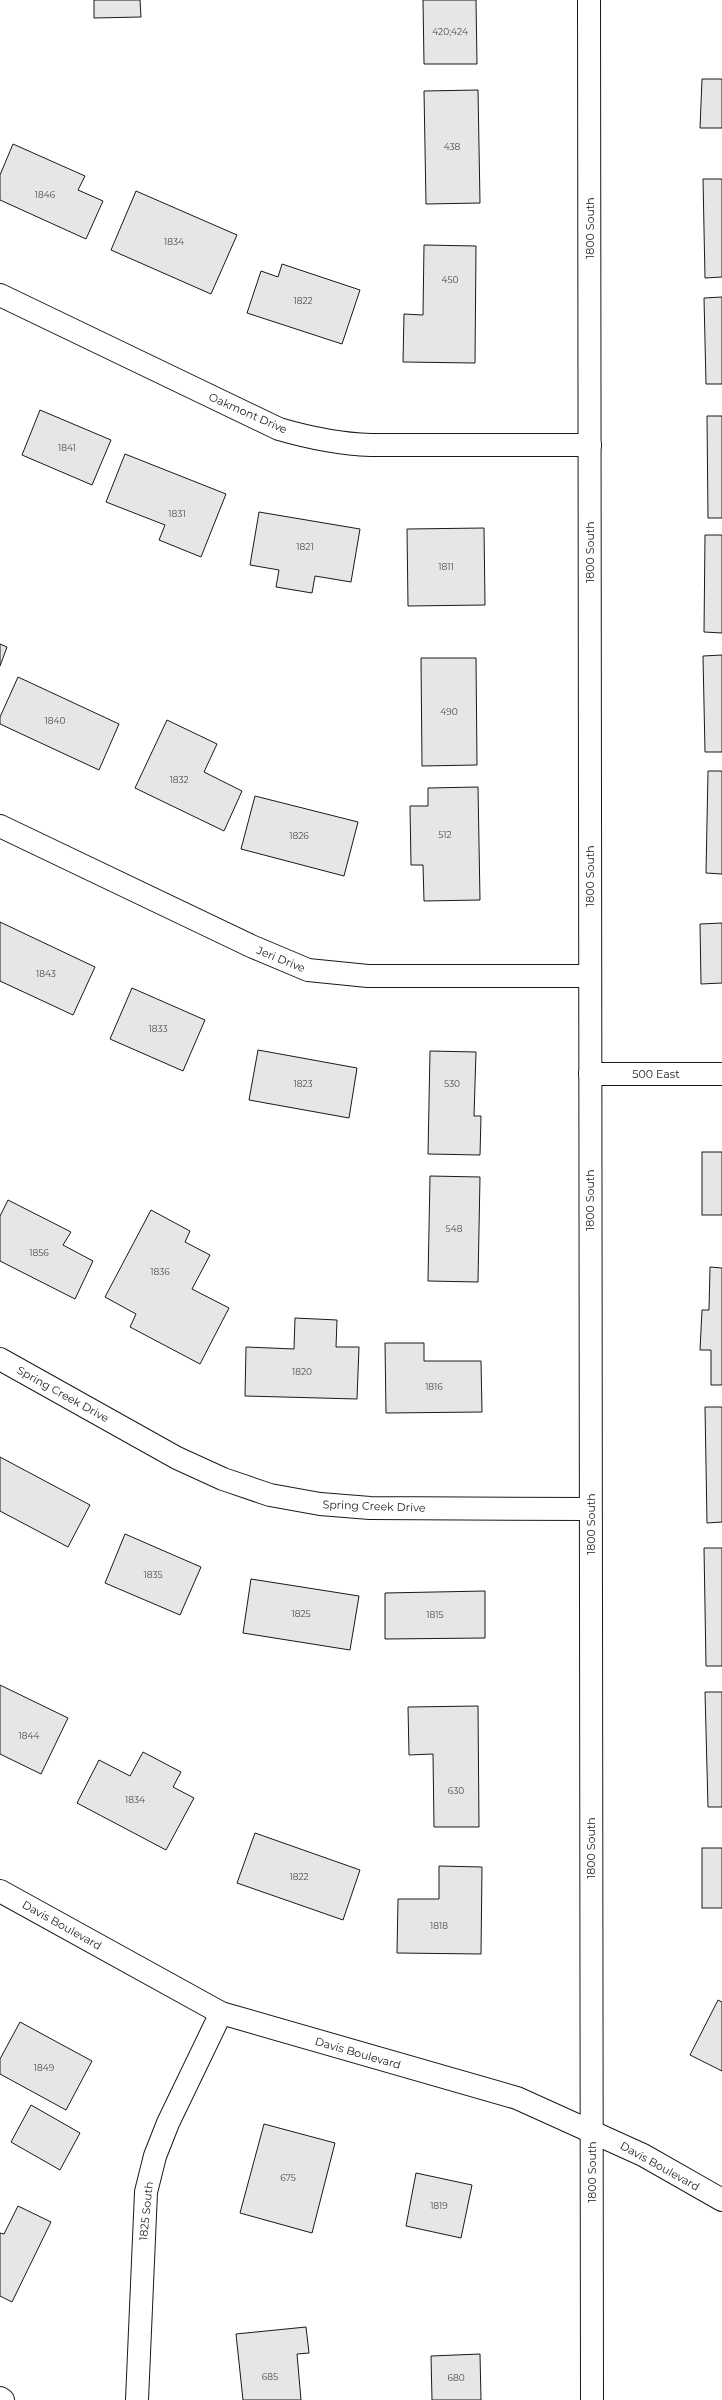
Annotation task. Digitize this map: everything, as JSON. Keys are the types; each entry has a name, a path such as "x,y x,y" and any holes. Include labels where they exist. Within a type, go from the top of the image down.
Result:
{"street":[{"name":"1800 South","path":"589,0 592,2400"},
{"name":"Oakmont Drive","path":"0,295 280,429 310,438 340,444 371,446 590,445"},
{"name":"Jeri Drive","path":"0,826 251,946 308,970 368,976 590,976"},
{"name":"500 East","path":"590,1074 722,1074"},
{"name":"Spring Creek Drive","path":"0,1359 177,1458 223,1479 270,1495 320,1504 370,1508 590,1509"},
{"name":"Davis Boulevard","path":"0,1891 221,2013 517,2098 592,2130 643,2155 722,2200"},
{"name":"1825 South","path":"137,2400 146,2192 155,2156 168,2123 221,2013"}],"building":[{"path":"94,0 140,0 141,17 94,18"},
{"path":"423,0 476,0 477,64 424,64"},
{"path":"702,79 722,79 722,128 700,128"},
{"path":"478,90 480,203 426,204 424,91"},
{"path":"13,144 85,176 78,190 103,201 86,239 0,200 0,175"},
{"path":"703,179 722,179 722,277 705,278"},
{"path":"136,191 237,235 211,294 111,250"},
{"path":"424,245 476,246 475,363 403,362 404,314 423,315"},
{"path":"282,264 360,290 342,344 247,313 261,271 278,277"},
{"path":"722,297 722,384 706,384 704,298"},
{"path":"40,410 111,440 92,485 22,455"},
{"path":"707,416 722,416 722,518 708,518"},
{"path":"125,454 226,494 201,557 159,540 165,525 106,502"},
{"path":"259,512 360,529 351,582 315,576 312,593 276,587 279,570 250,565"},
{"path":"484,528 485,605 408,606 407,529"},
{"path":"705,535 722,535 722,633 704,632"},
{"path":"0,644 7,647 0,666"},
{"path":"722,655 722,752 705,752 703,656"},
{"path":"421,658 476,658 477,765 422,766"},
{"path":"18,677 119,724 99,770 0,724 0,717"},
{"path":"167,720 217,744 204,772 242,791 224,831 135,788"},
{"path":"708,771 722,771 722,874 706,873"},
{"path":"478,787 480,900 424,901 423,865 411,865 410,806 428,806 428,788"},
{"path":"255,796 358,822 344,876 241,849"},
{"path":"0,922 95,967 73,1015 0,981"},
{"path":"722,923 722,983 701,984 700,924"},
{"path":"132,988 205,1020 183,1071 110,1039"},
{"path":"258,1050 357,1068 349,1118 249,1100"},
{"path":"430,1051 476,1052 474,1116 481,1116 480,1155 428,1154"},
{"path":"702,1152 722,1152 722,1215 702,1215"},
{"path":"430,1176 480,1177 478,1282 428,1281"},
{"path":"8,1200 71,1232 63,1245 93,1261 75,1299 0,1261 0,1216"},
{"path":"151,1210 190,1231 185,1242 210,1255 192,1289 229,1308 200,1364 130,1327 136,1314 105,1297"},
{"path":"710,1267 722,1268 722,1385 711,1385 711,1350 700,1350 702,1310 709,1310"},
{"path":"295,1318 337,1320 336,1347 359,1347 357,1399 245,1396 246,1347 294,1349"},
{"path":"385,1343 424,1343 424,1361 481,1361 482,1412 386,1413"},
{"path":"705,1407 722,1407 722,1522 707,1523"},
{"path":"0,1457 90,1505 68,1547 0,1511"},
{"path":"125,1534 201,1567 180,1615 105,1583"},
{"path":"704,1548 722,1548 722,1666 706,1666"},
{"path":"251,1579 359,1596 350,1650 243,1633"},
{"path":"485,1591 485,1638 385,1639 385,1593"},
{"path":"0,1685 68,1718 41,1774 0,1754"},
{"path":"705,1692 722,1692 722,1807 708,1807"},
{"path":"478,1706 479,1827 434,1827 433,1754 409,1755 408,1707"},
{"path":"143,1752 181,1772 173,1787 194,1798 166,1850 77,1803 99,1760 130,1776"},
{"path":"255,1833 360,1870 343,1920 237,1883"},
{"path":"702,1848 722,1848 722,1908 702,1908"},
{"path":"439,1866 482,1867 481,1954 397,1953 398,1899 439,1899"},
{"path":"718,2000 722,2002 722,2071 690,2055"},
{"path":"20,2022 92,2061 66,2110 0,2074 0,2059"},
{"path":"31,2105 80,2133 60,2170 11,2142"},
{"path":"264,2124 335,2143 312,2233 240,2213"},
{"path":"416,2173 472,2185 461,2238 406,2226"},
{"path":"18,2206 51,2222 12,2302 0,2296 0,2233 4,2234"},
{"path":"306,2327 309,2353 297,2354 301,2400 243,2400 236,2334"},
{"path":"480,2354 481,2400 432,2400 431,2356"}]}
